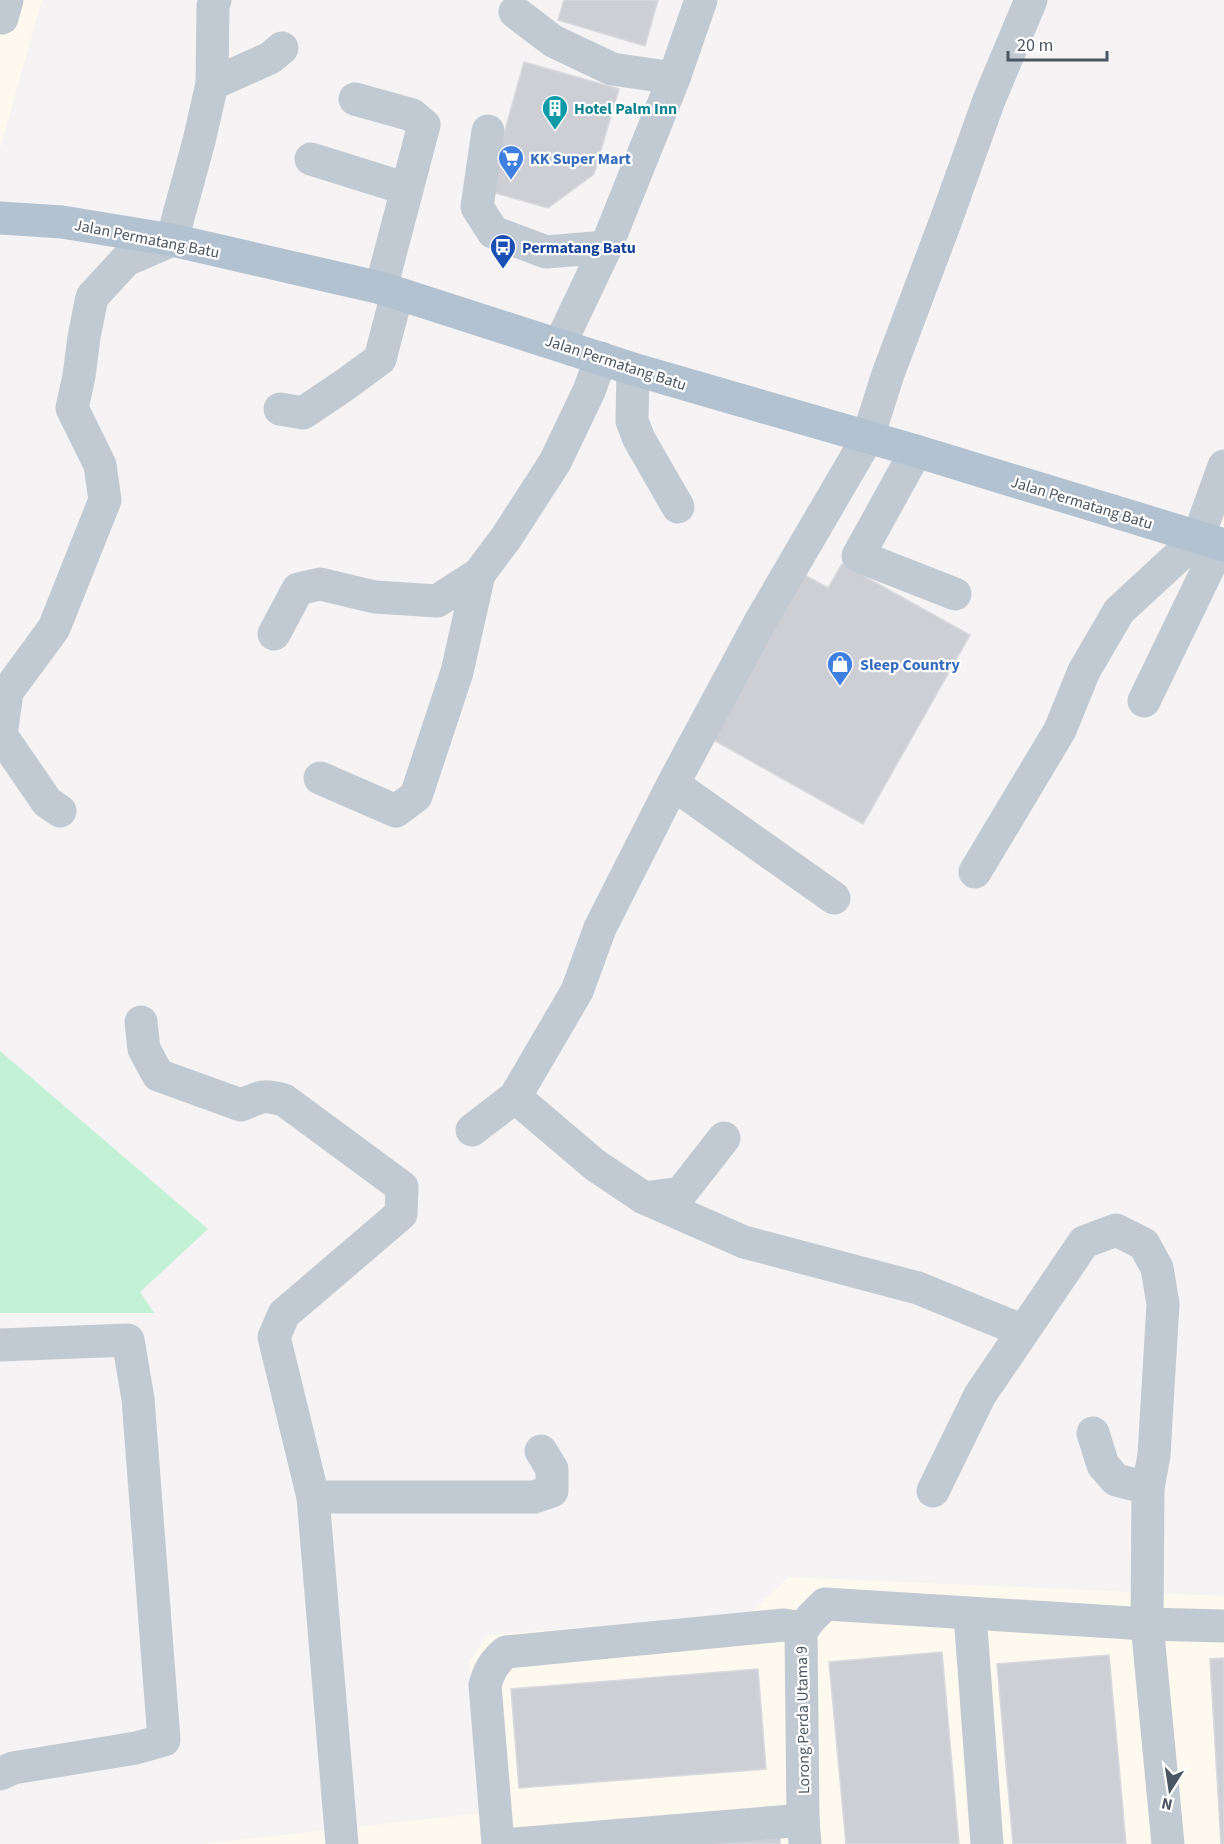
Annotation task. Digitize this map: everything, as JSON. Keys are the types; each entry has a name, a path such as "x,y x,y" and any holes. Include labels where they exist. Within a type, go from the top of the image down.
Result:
{"main road":[{"name":"Jalan Permatang Batu","path":"0,218 62,222 172,240 389,291 633,369 868,436 1214,542"}],"street":[{"path":"60,811 47,802 1,735 7,692 54,628 105,500 100,465 72,408 92,297 126,260 172,240 212,84 215,0"},
{"path":"560,344 606,247 674,78 701,0"},
{"path":"472,1130 515,1097 577,990 600,928 673,784 760,622 868,436 888,374 988,100 1031,0"},
{"path":"516,12 553,41 612,69 674,78"},
{"path":"212,84 270,58 282,48"},
{"path":"280,409 303,412 380,358 407,189 424,125 412,115 355,99"},
{"path":"488,131 477,207 493,232 546,252 606,247"},
{"path":"311,159 407,189"},
{"path":"274,633 298,590 320,584 375,597 437,601 479,574 506,538 555,462 589,391 601,358"},
{"path":"633,369 632,422 639,439 678,507"},
{"path":"916,451 858,556 955,594"},
{"path":"1144,701 1214,542 1224,466"},
{"path":"975,872 1060,730 1084,671 1119,611 1214,542"},
{"path":"320,778 396,811 416,796 456,672 479,574"},
{"path":"673,784 834,898"},
{"path":"141,1022 144,1049 158,1076 241,1106 257,1096 271,1096 284,1100 402,1186 401,1214 284,1314 274,1337 313,1497 342,1844"},
{"path":"515,1097 595,1165 644,1198 744,1242 918,1288 1023,1332"},
{"path":"644,1198 681,1193 724,1138"},
{"path":"933,1491 980,1395 1084,1242 1116,1230 1143,1244 1157,1268 1163,1304 1154,1455 1148,1488 1147,1624 1168,1844"},
{"path":"0,1345 128,1340 138,1399 164,1740 136,1748 13,1768 0,1774"},
{"path":"1093,1433 1103,1465 1116,1480 1148,1488"},
{"path":"313,1497 534,1497 552,1491 552,1469 540,1451"},
{"name":"Lorong Perda Utama 9","path":"804,1832 801,1631 825,1604 970,1614"},
{"path":"987,1844 970,1614 1224,1626"},
{"path":"498,1844 485,1685 489,1672 506,1652 784,1625 796,1627 801,1631"},
{"path":"515,1844 804,1832"}],"shaded area":[{"path":"0,0 42,0 0,149"},
{"path":"789,1577 1224,1596 1224,1844 203,1844 482,1813 469,1660 489,1635 749,1614"}],"green space":[{"path":"0,1051 208,1229 140,1292 154,1313 0,1313"}],"building":[{"path":"564,0 658,0 645,46 558,20"},
{"name":"Hotel Palm Inn","path":"524,62 619,89 594,174 548,208 488,191"},
{"name":"Sleep Country","path":"842,564 970,635 863,824 710,738 803,574 828,588"},
{"path":"942,1652 959,1844 846,1844 829,1662"},
{"path":"1109,1655 1126,1844 1013,1844 997,1664"},
{"path":"1224,1658 1224,1844 1221,1844 1210,1659"},
{"path":"758,1669 766,1769 519,1788 511,1689"},
{"path":"780,1838 780,1844 697,1844"}],"place":[{"name":"Hotel Palm Inn","path":"555,131"},
{"name":"KK Super Mart","path":"511,181"},
{"name":"Permatang Batu","path":"503,270"},
{"name":"Sleep Country","path":"840,687"}]}
